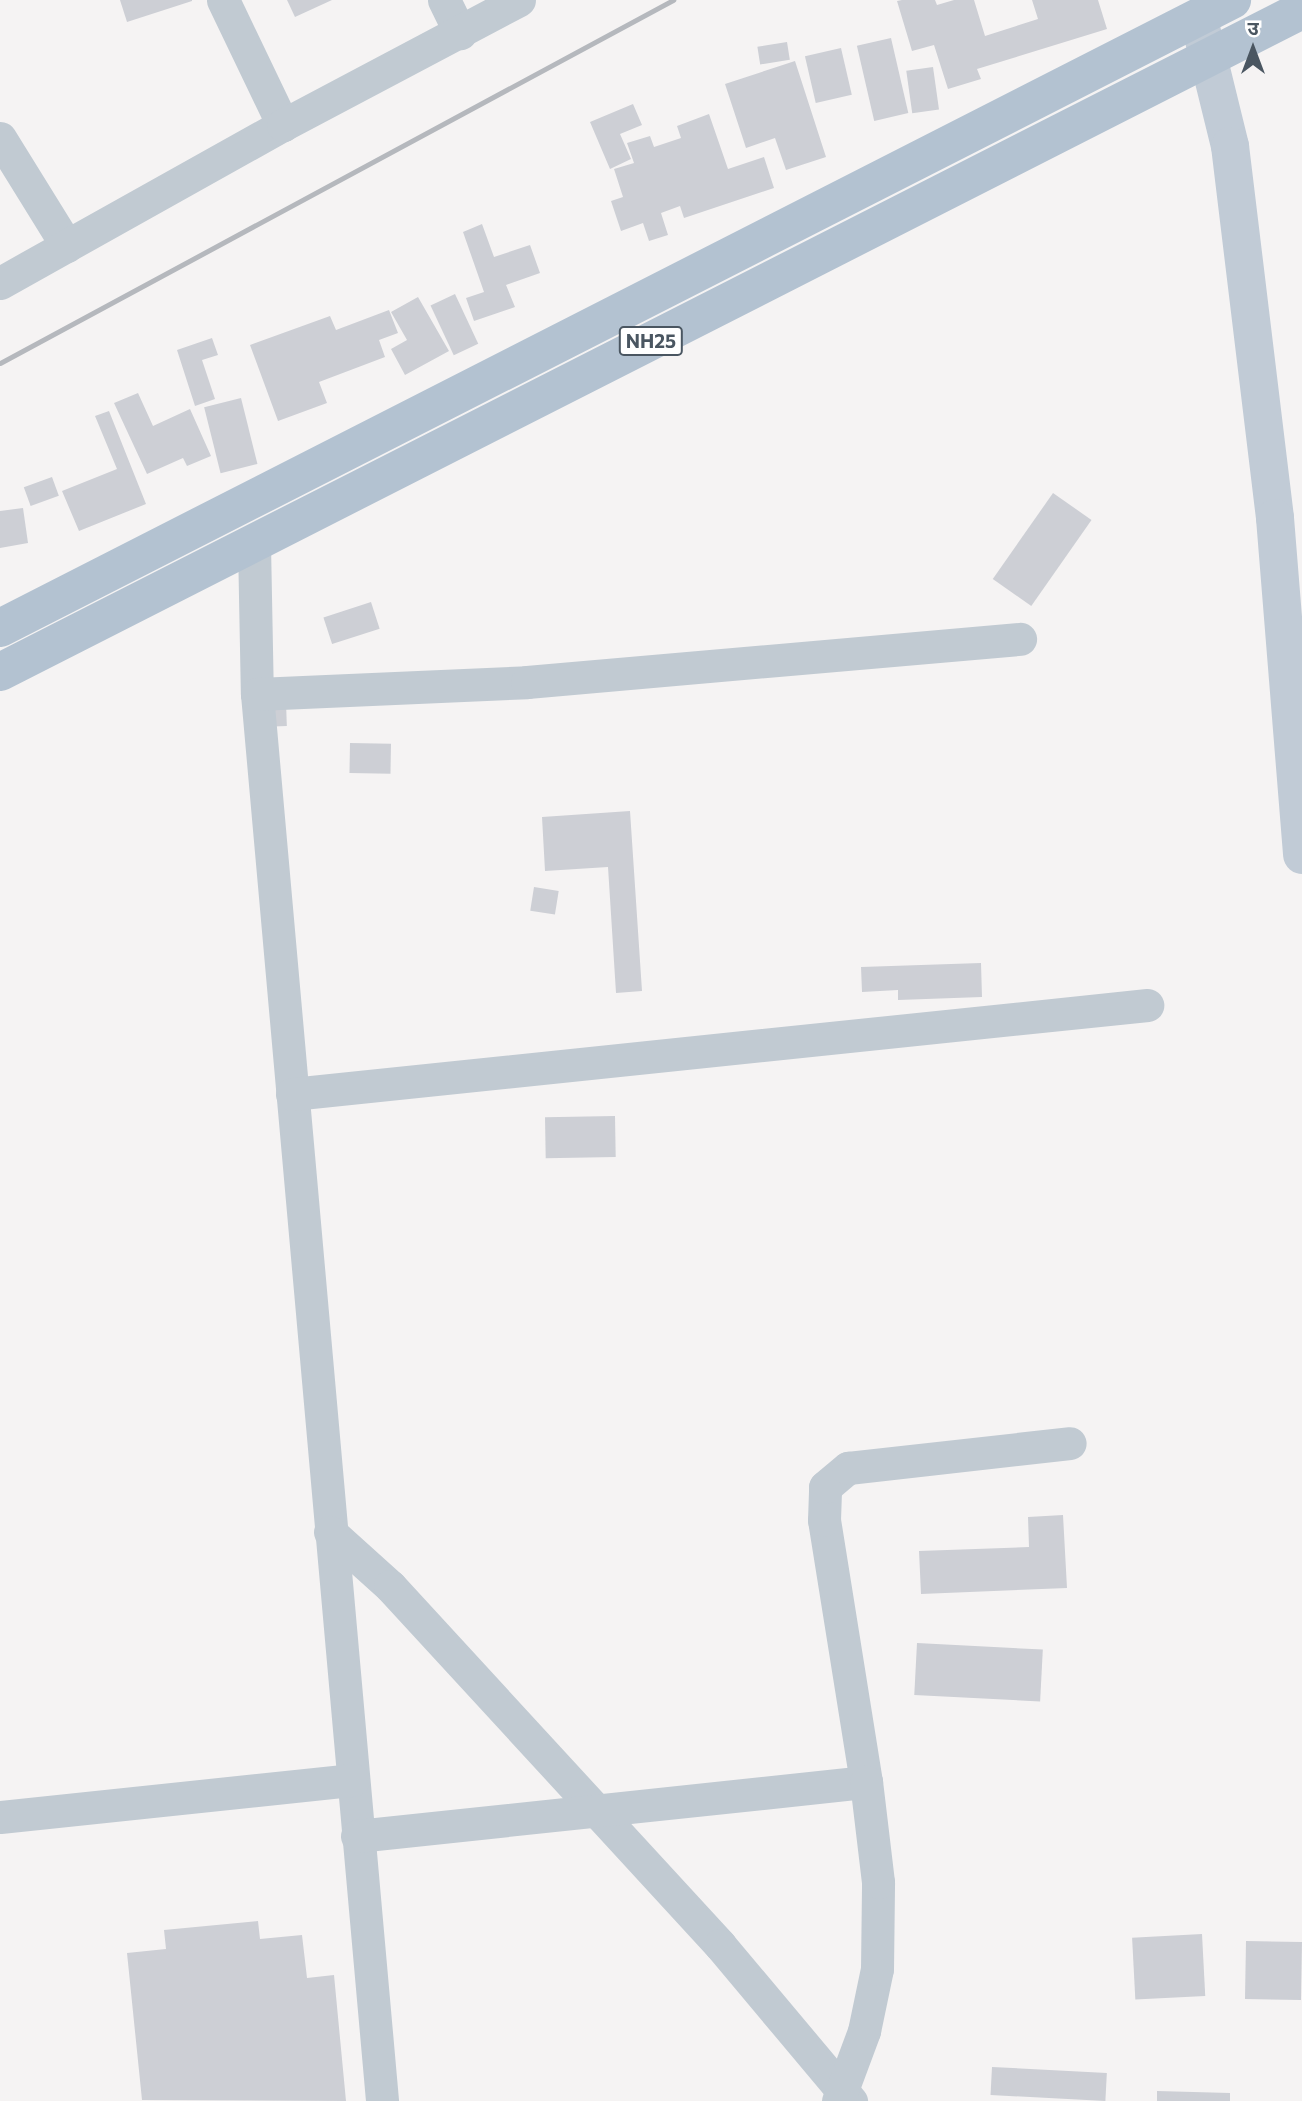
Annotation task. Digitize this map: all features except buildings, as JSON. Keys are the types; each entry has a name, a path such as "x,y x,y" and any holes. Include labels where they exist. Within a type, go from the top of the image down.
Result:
{"main road":[{"name":"NH25","path":"0,628 1232,0"},
{"name":"NH25","path":"0,672 1302,10"}],"street":[{"path":"223,0 283,125"},
{"path":"444,0 460,33"},
{"path":"0,283 283,125 519,0"},
{"path":"1199,17 1230,146 1275,518 1302,855"},
{"path":"0,138 67,246"},
{"path":"254,544 257,694 382,2101"},
{"path":"257,694 527,682 1020,639"},
{"path":"292,1094 1147,1005"},
{"path":"844,2098 864,2031 877,1969 878,1882 866,1782 824,1520 825,1487 848,1468 1070,1443"},
{"path":"330,1532 390,1586 720,1945 844,2098"},
{"path":"0,1817 353,1780"},
{"path":"357,1836 866,1782"}],"railway":[{"path":"0,363 673,0"}]}
